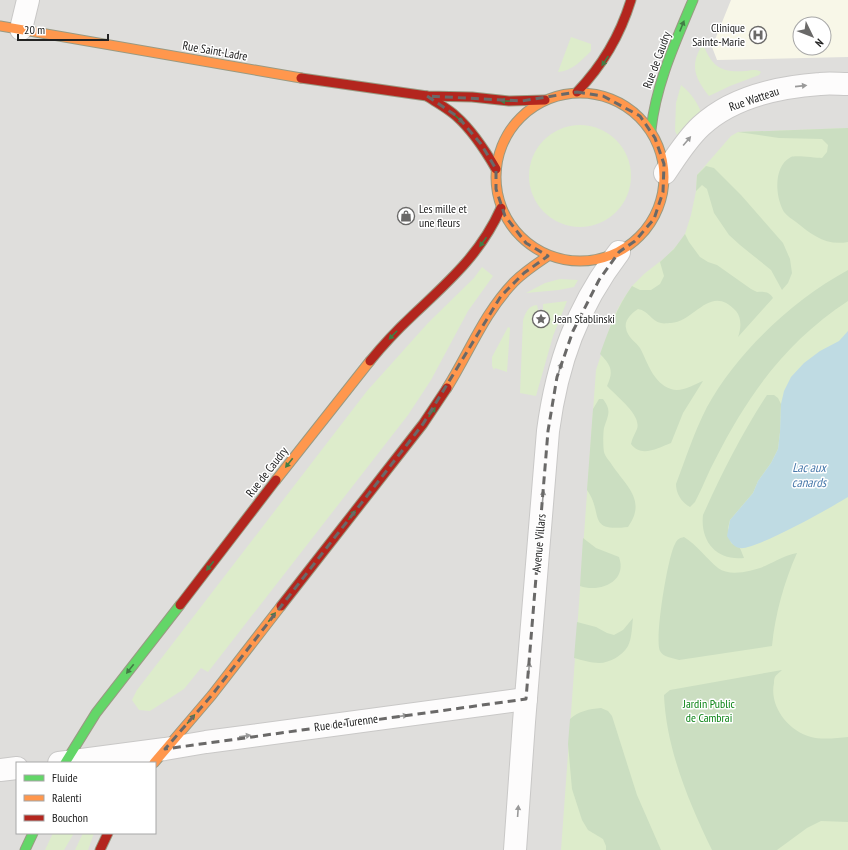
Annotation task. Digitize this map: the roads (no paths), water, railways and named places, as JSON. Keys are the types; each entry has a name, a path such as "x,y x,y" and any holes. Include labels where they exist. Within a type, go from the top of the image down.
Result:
{"main road":[{"path":"577,92 597,71 613,48 623,28 631,0"},
{"name":"Rue de Caudry","path":"650,130 652,112 659,86 693,0"},
{"name":"Rue Saint-Ladre","path":"10,27 306,79 427,96 472,97 509,101 545,100"},
{"path":"577,92 603,96 618,102 640,116 659,146 665,173 661,201 654,219 642,235 619,252 602,259 584,262 548,256 533,248 520,237 509,223 496,189 496,169 501,147 518,119 545,100 577,92"},
{"name":"Rue Saint-Ladre","path":"427,96 450,111 467,126 481,144 496,169"},
{"name":"Rue de Caudry","path":"64,762 96,713 352,382 373,356 476,252 492,229 502,208"},
{"path":"160,756 212,695 423,424 452,380 480,327 501,296 532,265 548,256"},
{"path":"25,850 33,834"},
{"path":"100,850 108,834"}],"street":[{"path":"10,27 28,0"},
{"name":"Rue Watteau","path":"665,173 682,148 700,127 716,114 734,104 763,93 794,86 848,84"},
{"name":"Avenue Villars","path":"515,850 551,404 557,377 573,331 598,280 619,252"},
{"name":"Rue de Turenne","path":"77,762 160,756 206,742 526,699"},
{"path":"0,770 16,768"}],"water":[{"name":"Lac aux canards","path":"848,331 848,497 826,510 761,543 740,548 735,546 727,536 730,520 753,493 758,481 771,463 778,449 781,404 784,391 791,377 804,363 820,351 839,341"}],"place":[{"name":"Clinique Sainte-Marie","path":"758,35"},
{"name":"Les mille et une fleurs","path":"406,216"},
{"name":"Jean Stablinski","path":"541,319"}],"park label":[{"name":"Jardin Public de Cambrai","path":"709,711"}]}
